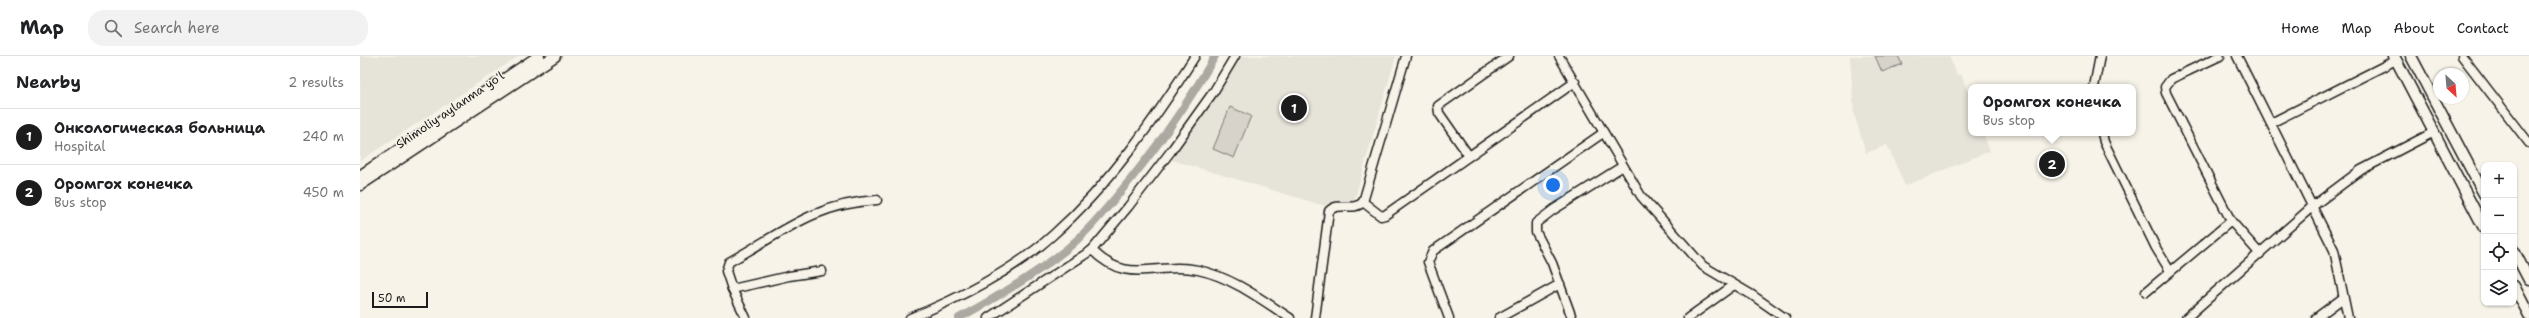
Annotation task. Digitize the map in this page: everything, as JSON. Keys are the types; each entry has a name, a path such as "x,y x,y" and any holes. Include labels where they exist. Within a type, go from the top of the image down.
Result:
{"main road":[{"name":"Shimoliy aylanma yoʻl","path":"360,176 539,56"},
{"path":"2411,56 2481,188"},
{"name":"Shimoliy aylanma yoʻl","path":"360,185 551,57"},
{"path":"2395,58 2481,222"},
{"path":"2517,257 2529,280"},
{"path":"2517,292 2529,315"}],"street":[{"path":"910,318 954,297 1009,267 1054,234 1086,202 1155,117 1195,56"},
{"path":"988,318 1001,315 1092,250 1128,207 1171,150 1214,91 1235,56"},
{"path":"1315,318 1329,211 1338,206 1353,208 1363,202 1406,56"},
{"path":"1469,156 1439,113 1438,106 1509,56"},
{"path":"1559,56 1640,196 1703,266 1752,295 1785,318"},
{"path":"2095,84 2100,56"},
{"path":"2220,56 2171,79 2165,87 2169,99 2230,221 2260,254"},
{"path":"2237,56 2334,250 2342,298 2348,318"},
{"path":"2462,56 2529,143"},
{"path":"2271,123 2395,58"},
{"path":"1363,202 1381,216 1385,215 1575,82"},
{"path":"2186,318 2313,206 2361,170 2434,132"},
{"path":"1449,318 1428,262 1433,251 1603,133"},
{"path":"2103,136 2153,241 2170,271"},
{"path":"1572,318 1560,284 1536,232 1536,223 1553,210 1623,166"},
{"path":"746,318 732,289 726,271 729,262 812,213 855,201 877,200"},
{"path":"2146,292 2230,221"},
{"path":"1092,250 1103,261 1124,269 1145,272 1197,270 1206,272 1241,287 1290,318"},
{"path":"732,289 789,276 822,271"},
{"path":"1499,318 1560,284"},
{"path":"1688,318 1734,285"},
{"path":"2316,318 2342,298"}],"shaded area":[{"path":"360,56 519,56 360,161"},
{"path":"1242,56 1396,56 1353,205 1334,203 1325,206 1172,160"},
{"path":"1850,56 1949,56 1957,75 1961,74 1968,92 1968,136 1984,136 1990,151 1905,186 1887,145 1866,153 1854,114"},
{"path":"1875,56 1898,56 1902,64 1882,72"},
{"path":"1230,107 1251,116 1234,158 1213,149"}],"waterway":[{"path":"959,318 998,296 1047,264 1067,249 1082,235 1116,197 1156,146 1193,93 1215,56"}],"place":[{"name":"Онкологическая больница","path":"1294,108"},
{"name":"Оромгох конечка","path":"2052,164"}]}
